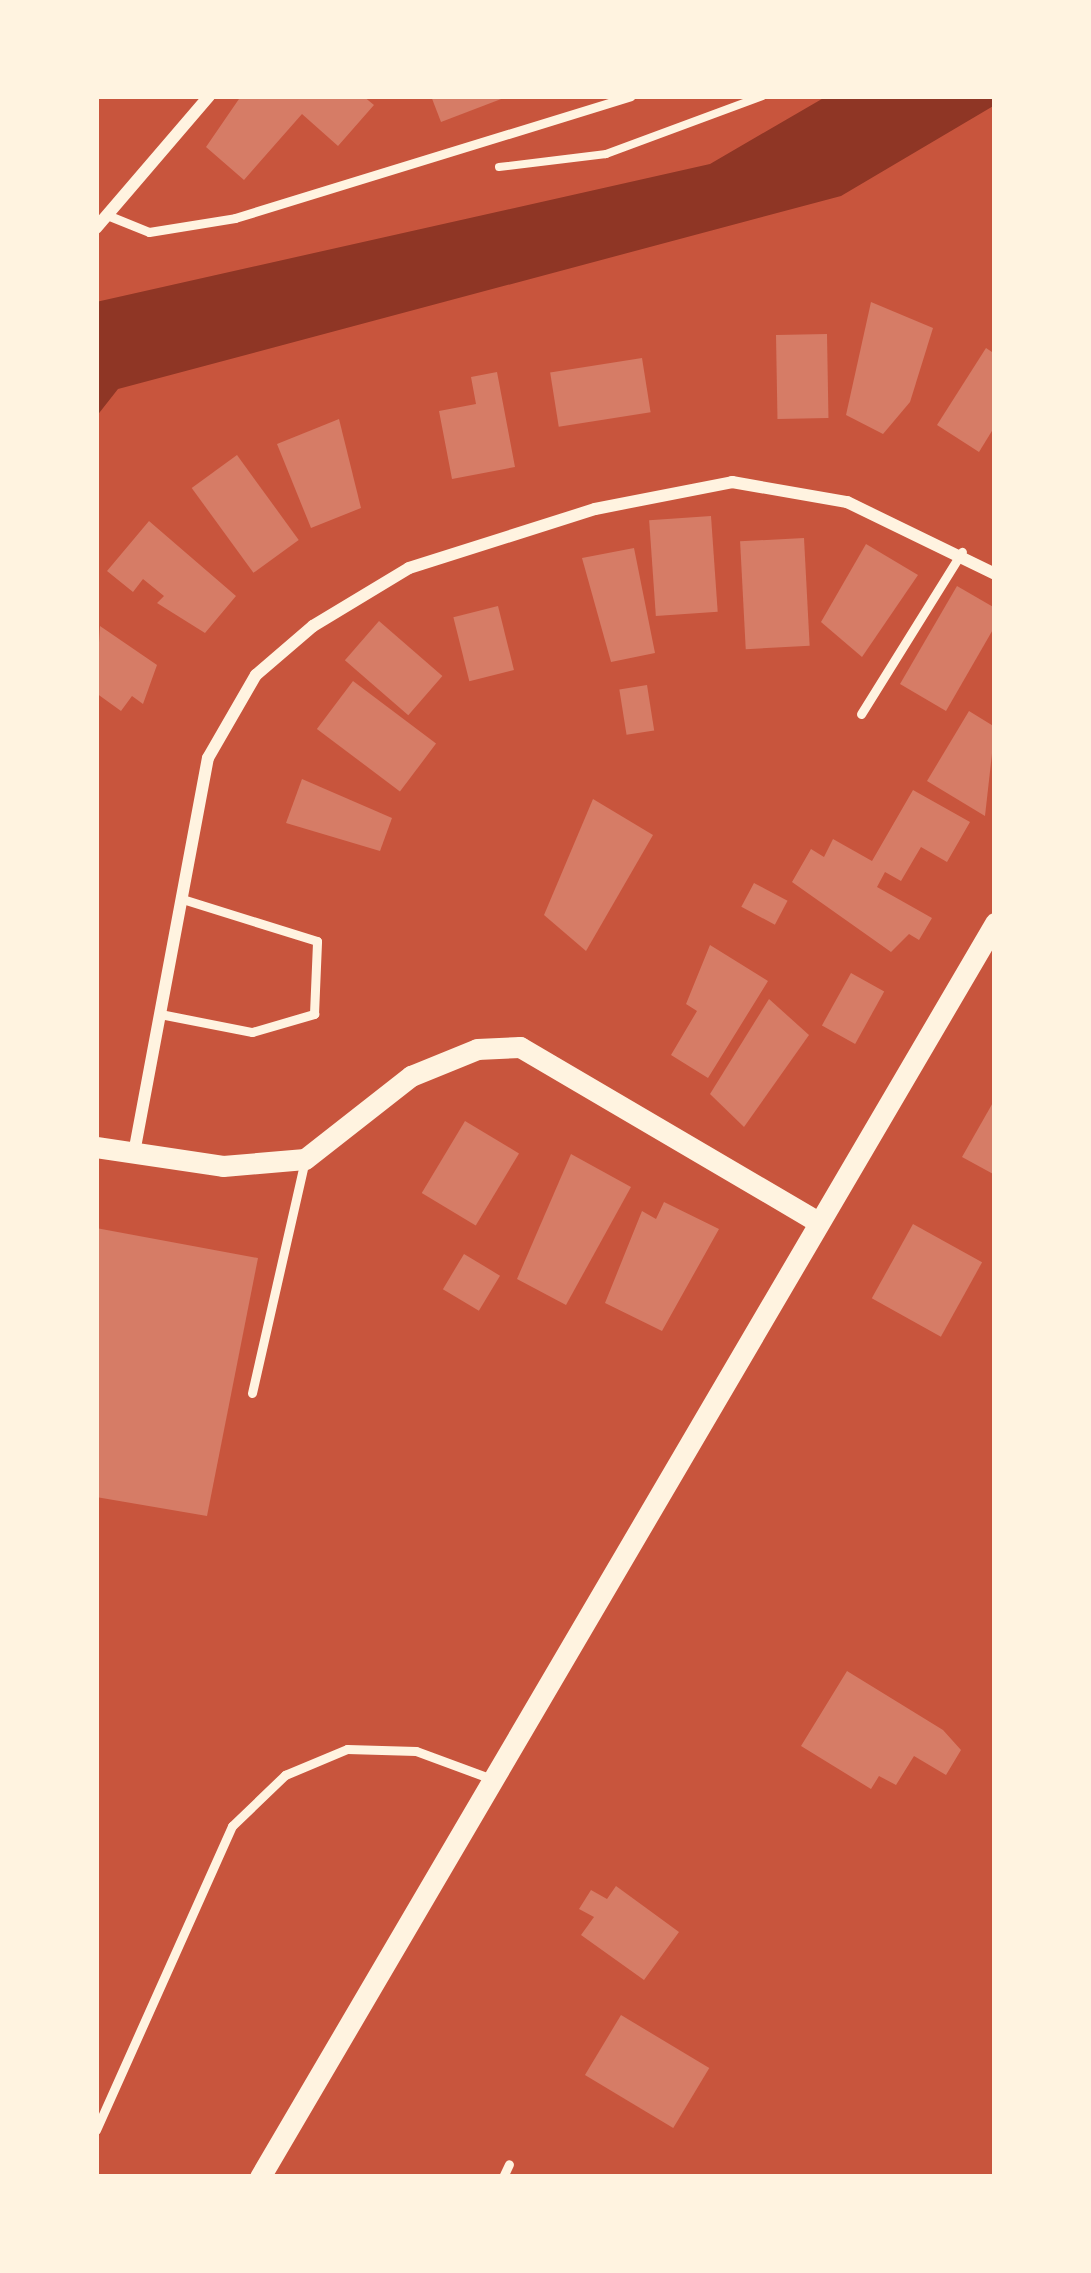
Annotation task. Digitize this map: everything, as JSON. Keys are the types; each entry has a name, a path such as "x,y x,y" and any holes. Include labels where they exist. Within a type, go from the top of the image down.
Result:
{"street":[{"path":"96,228 208,96"},
{"path":"134,1153 208,758 256,675 409,568 595,509 732,482 847,502 962,552 995,574"},
{"path":"260,2177 489,1778 995,922"},
{"path":"96,1147 224,1166 305,1159 411,1076 477,1049 520,1047 817,1221"}],"lane":[{"path":"107,215 149,232 236,218 631,96"},
{"path":"861,714 962,552"},
{"path":"160,1014 252,1032 314,1014 316,941 182,898"},
{"path":"252,1393 305,1159"},
{"path":"96,2129 232,1826 285,1775 347,1749 416,1750 489,1778"},
{"path":"503,2177 509,2164"}],"shaded area":[{"path":"827,96 995,96 995,105 841,196 118,389 96,417 96,302 710,164"}],"building":[{"path":"241,96 363,96 374,105 338,146 302,114 244,180 206,147"},
{"path":"431,96 509,96 441,122"},
{"path":"871,302 933,328 910,402 883,434 846,415"},
{"path":"827,334 828,418 777,419 776,335"},
{"path":"986,348 995,354 995,426 979,452 937,425"},
{"path":"642,358 651,412 559,427 550,373"},
{"path":"497,372 515,467 452,479 439,411 476,404 471,377"},
{"path":"339,419 361,508 311,528 277,444"},
{"path":"237,455 299,540 253,573 192,488"},
{"path":"711,516 718,612 656,616 649,520"},
{"path":"149,521 236,596 205,633 157,603 164,596 143,579 133,592 107,571"},
{"path":"804,538 810,646 746,649 740,541"},
{"path":"866,544 918,575 862,657 821,622"},
{"path":"634,548 655,653 611,662 582,558"},
{"path":"957,586 995,608 995,626 946,711 900,684"},
{"path":"498,606 514,670 469,681 453,617"},
{"path":"379,621 442,676 408,715 345,660"},
{"path":"100,626 157,665 143,704 132,696 121,711 96,693"},
{"path":"353,681 436,744 400,792 317,729"},
{"path":"647,685 654,730 627,735 619,689"},
{"path":"969,711 995,727 985,816 927,781"},
{"path":"302,779 392,818 380,851 286,823"},
{"path":"913,790 970,822 947,862 921,847 901,881 885,872 877,887 932,918 919,940 909,934 891,952 792,882 811,849 824,857 833,839 872,861"},
{"path":"593,799 653,835 586,951 544,915"},
{"path":"754,883 788,901 775,925 741,907"},
{"path":"710,945 768,981 708,1078 671,1055 697,1011 686,1004"},
{"path":"851,973 884,991 855,1044 822,1025"},
{"path":"769,999 809,1035 744,1127 710,1094"},
{"path":"995,1099 995,1175 962,1157"},
{"path":"465,1121 519,1153 476,1225 422,1193"},
{"path":"571,1154 631,1187 566,1305 517,1279"},
{"path":"664,1202 719,1229 662,1331 605,1303 642,1211 656,1219"},
{"path":"913,1224 982,1262 941,1337 872,1298"},
{"path":"96,1228 258,1258 207,1516 96,1497"},
{"path":"464,1254 500,1276 479,1311 443,1289"},
{"path":"847,1671 943,1730 961,1750 946,1775 914,1756 896,1785 879,1776 871,1789 801,1746"},
{"path":"616,1886 679,1932 644,1980 581,1935 594,1917 579,1909 591,1890 607,1899"},
{"path":"621,2015 709,2068 673,2128 585,2075"}]}
